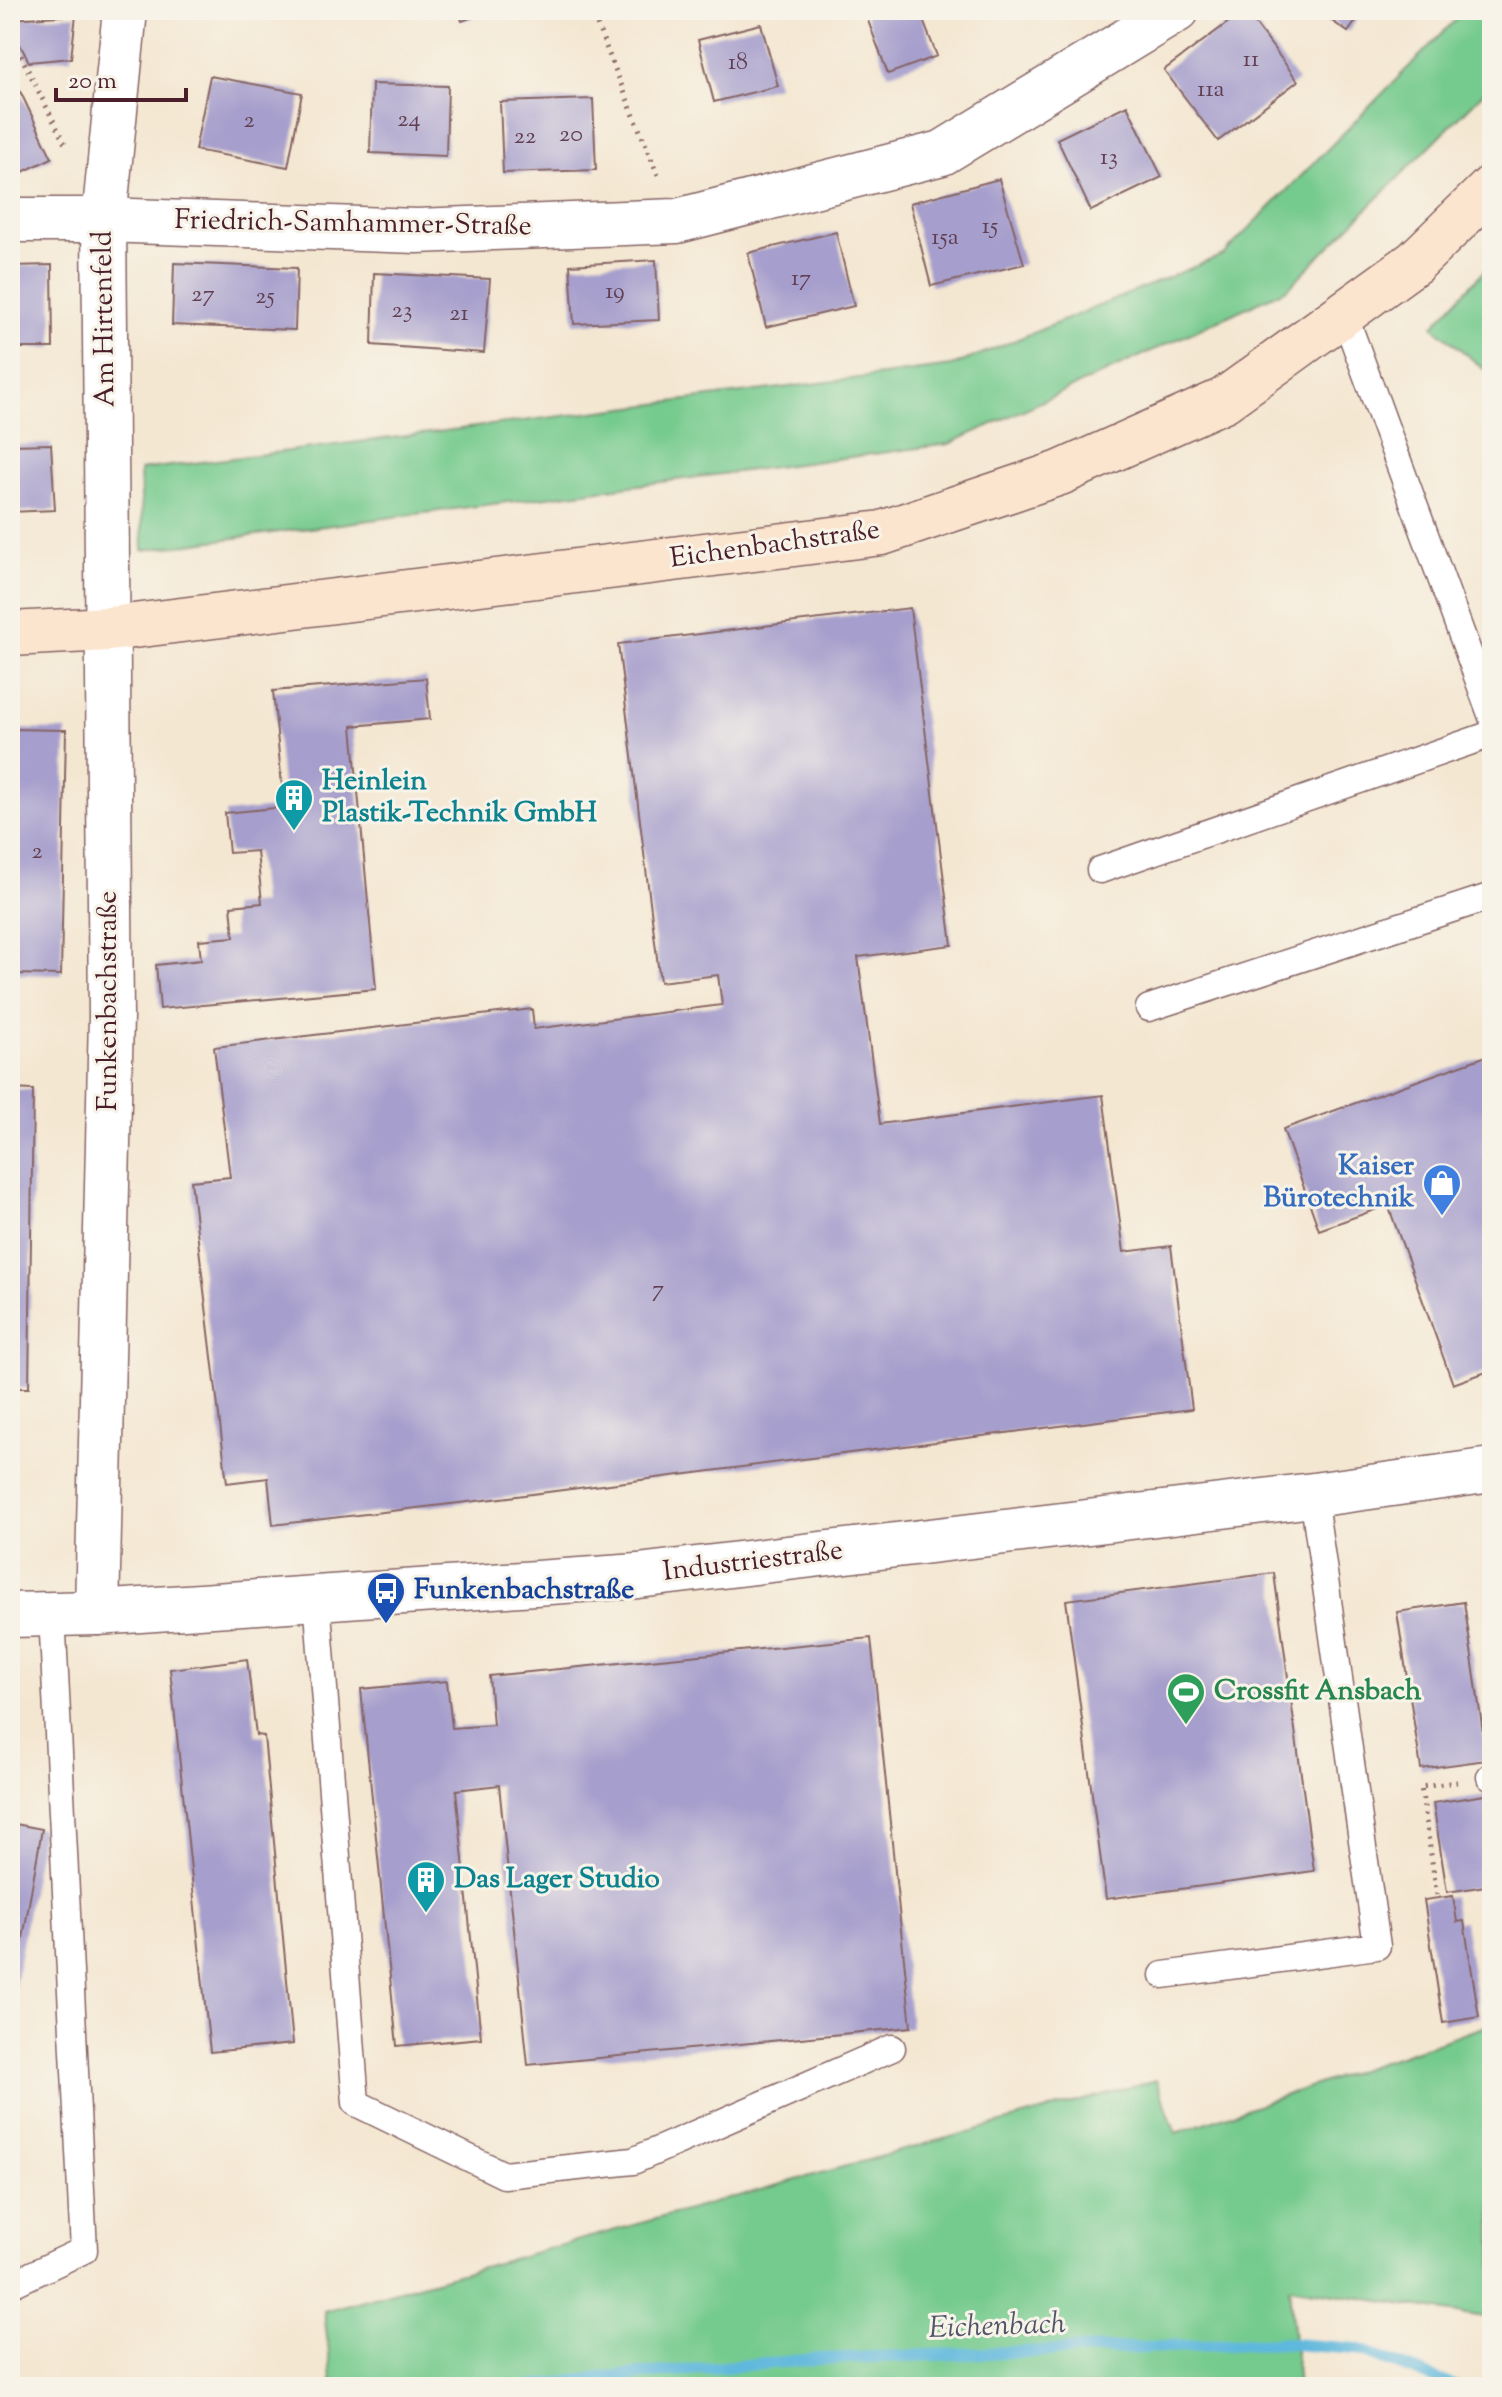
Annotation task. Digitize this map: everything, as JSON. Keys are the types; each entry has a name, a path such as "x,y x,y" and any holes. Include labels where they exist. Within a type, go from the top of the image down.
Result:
{"street":[{"name":"Am Hirtenfeld","path":"109,629 104,220 125,10"},
{"name":"Friedrich-Samhammer-Straße","path":"10,220 104,220 417,231 677,221 942,153 1177,10"},
{"name":"Eichenbachstraße","path":"10,634 109,629 882,533 1060,473 1224,400 1415,262 1492,187"},
{"name":"Funkenbachstraße","path":"97,1613 111,1016 109,629"},
{"name":"Industriestraße","path":"31,1614 97,1613 638,1576 1313,1495 1492,1470"}],"lane":[{"path":"1344,314 1492,717"},
{"path":"1100,870 1492,734"},
{"path":"1149,1008 1492,896"},
{"path":"1163,1975 1377,1946 1313,1495"},
{"path":"317,1598 356,2103 504,2175 633,2161 892,2048"},
{"path":"10,2285 84,2250 31,1614"}],"path":[{"path":"591,10 677,221"},
{"path":"10,34 70,154"},
{"path":"1437,1895 1421,1787 1491,1777"}],"green space":[{"path":"1465,10 1492,10 1492,84 1287,289 949,444 143,550 140,470 952,366 1223,255"},
{"path":"1492,262 1492,376 1433,326"},
{"path":"1492,2024 1492,2318 1289,2287 1298,2387 333,2387 324,2311 1156,2080 1176,2133"}],"building":[{"path":"458,10 492,10 462,21"},
{"path":"864,10 919,10 937,56 888,74"},
{"path":"1245,10 1298,81 1218,141 1164,70"},
{"path":"1316,10 1364,10 1348,32"},
{"path":"76,15 71,58 29,62 10,25 10,19"},
{"path":"761,24 778,86 714,102 698,40"},
{"path":"10,70 52,158 10,178"},
{"path":"210,76 302,93 288,167 195,150"},
{"path":"372,84 448,86 446,156 370,153"},
{"path":"593,99 596,170 503,173 500,102"},
{"path":"1127,105 1162,177 1091,211 1057,139"},
{"path":"999,179 1024,264 931,286 910,203"},
{"path":"836,232 854,306 766,327 748,253"},
{"path":"656,260 659,320 574,324 570,265"},
{"path":"174,263 297,268 295,330 172,325"},
{"path":"52,265 53,348 10,348 10,266"},
{"path":"374,273 490,279 484,353 372,345"},
{"path":"51,444 55,510 10,512 10,445"},
{"path":"910,608 952,945 858,957 880,1124 1103,1095 1124,1252 1171,1246 1192,1409 273,1525 268,1478 227,1483 191,1181 230,1177 214,1047 532,1009 534,1029 722,1005 718,975 660,982 618,644"},
{"name":"Heinlein Plastik-Technik GmbH","path":"426,678 430,719 352,726 376,989 160,1009 156,965 201,960 199,940 234,937 231,906 262,903 257,851 229,853 225,813 284,807 273,691"},
{"path":"10,729 66,730 61,975 10,974"},
{"name":"Kaiser Bürotechnik","path":"1492,1054 1492,1370 1453,1384 1388,1205 1319,1230 1283,1129"},
{"path":"10,1089 33,1090 29,1388 10,1388"},
{"path":"1274,1573 1314,1871 1106,1899 1066,1600"},
{"path":"1464,1602 1487,1760 1421,1769 1397,1612"},
{"path":"871,1638 911,2027 528,2065 499,1785 456,1790 481,2038 397,2046 361,1689 447,1681 452,1728 493,1725 489,1676"},
{"path":"247,1659 256,1735 264,1736 293,2044 210,2052 170,1669"},
{"path":"1492,1794 1492,1885 1447,1892 1433,1803"},
{"path":"10,1823 42,1829 12,2002 10,2002"},
{"path":"1453,1896 1457,1922 1464,1921 1479,2017 1443,2023 1424,1900"}],"waterway":[{"name":"Eichenbach","path":"532,2387 606,2377 819,2359 1281,2343 1357,2349 1457,2387"}],"place":[{"name":"Heinlein Plastik-Technik GmbH","path":"294,832"},
{"name":"Kaiser Bürotechnik","path":"1442,1217"},
{"name":"Funkenbachstraße","path":"386,1625"},
{"name":"Crossfit Ansbach","path":"1186,1726"},
{"name":"Das Lager Studio","path":"426,1914"}]}
